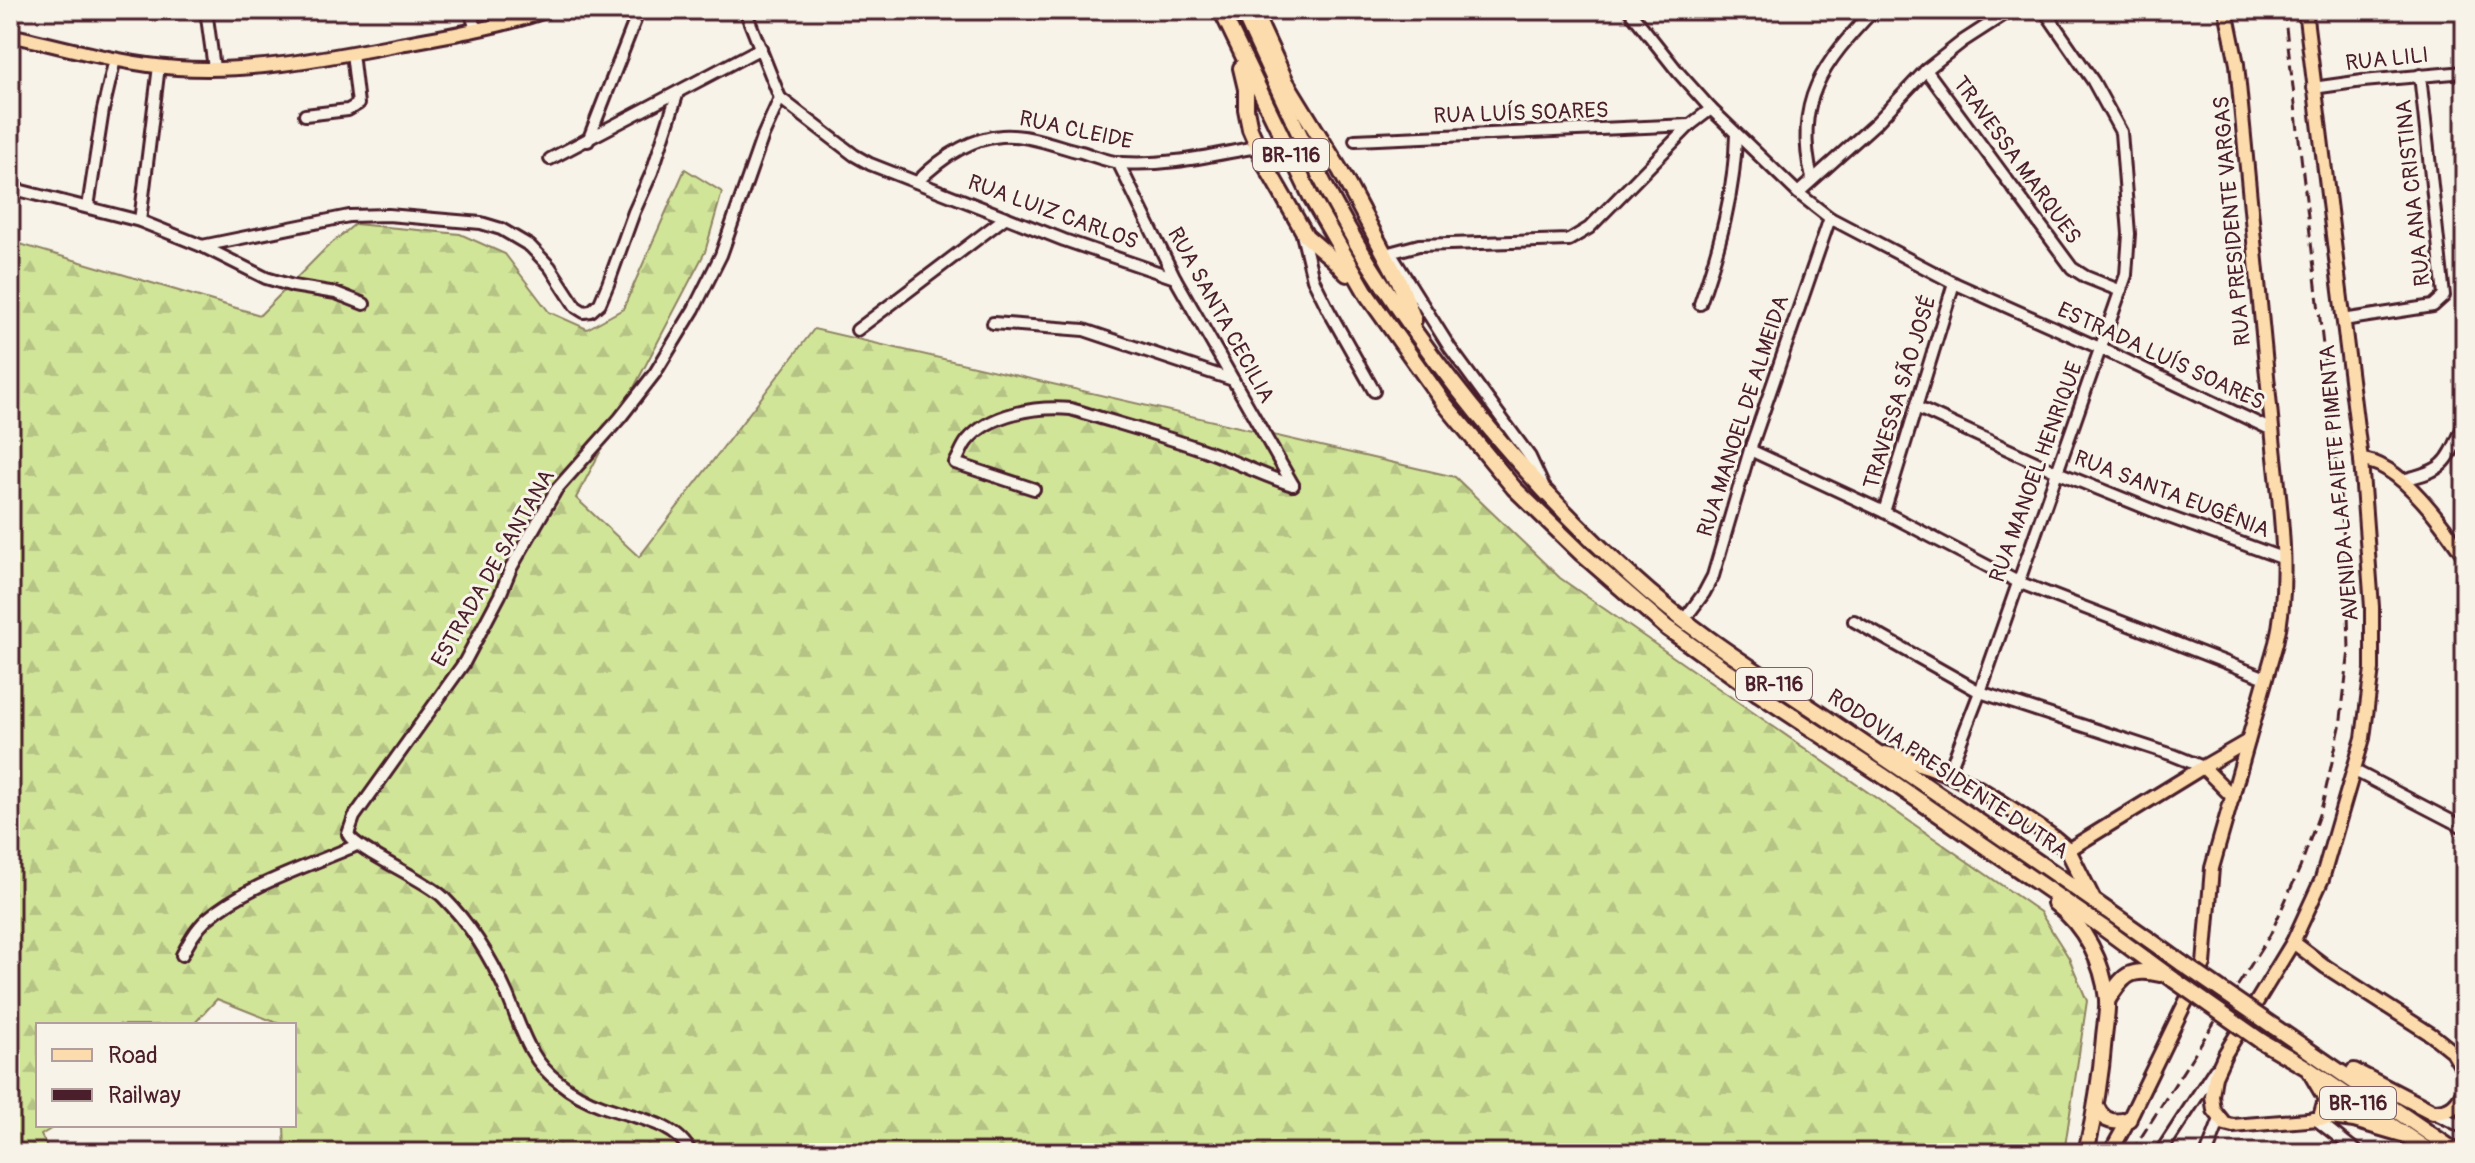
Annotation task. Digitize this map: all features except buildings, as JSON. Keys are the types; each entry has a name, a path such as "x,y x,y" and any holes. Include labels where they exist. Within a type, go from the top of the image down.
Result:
{"highway":[{"path":"1213,10 1243,74 1248,119 1257,147 1301,228 1309,240 1347,273 1420,378 1456,425 1471,435"},
{"name":"RODOVIA PRESIDENTE DUTRA","path":"1221,10 1311,197 1368,296 1471,435 1514,488 1559,533 1645,611 1703,655 2089,918 2261,1041 2307,1068 2432,1153"},
{"name":"RODOVIA PRESIDENTE DUTRA","path":"1242,10 1337,208 1378,278 1458,391 1501,444 1634,579 1755,671 2092,898 2458,1153"},
{"path":"1253,10 1286,82 1385,250 1421,339"},
{"path":"1837,747 1899,795 2066,912 2082,930 2098,961 2107,1001 2097,1108 2086,1153"},
{"path":"1876,752 1917,760 1949,772 1987,793 2068,850 2092,898"},
{"path":"2107,1001 2119,983 2133,972 2145,970 2171,978"},
{"path":"2330,1065 2353,1071 2433,1112 2444,1112 2455,1106 2463,1094"},
{"path":"2463,1094 2465,1119"},
{"path":"2097,1108 2104,1119 2111,1122 2129,1119"}],"main road":[{"path":"11,36 159,66 254,67 476,30 548,10"},
{"name":"RUA PRESIDENTE VARGAS","path":"2226,10 2237,64 2272,430"},
{"name":"AVENIDA LAFAIETE PIMENTA","path":"2220,1119 2212,1105 2215,1076 2225,1054 2293,942 2322,879 2355,771 2367,715 2373,636 2361,460 2305,10"},
{"name":"ESTRADA LUÍS SOARES","path":"2110,1153 2204,964 2212,868 2279,628 2283,596 2282,558 2272,430"},
{"path":"2361,460 2374,462 2402,480 2465,557"},
{"path":"2068,850 2248,741"},
{"path":"2203,767 2233,797"},
{"path":"2293,942 2452,1051 2465,1073 2463,1094"},
{"path":"2307,1068 2325,1099 2317,1118"},
{"path":"2220,1119 2228,1125 2239,1127 2317,1118 2354,1121 2410,1138"}],"street":[{"path":"206,10 214,68"},
{"path":"470,10 476,30"},
{"path":"588,141 639,10"},
{"path":"745,10 780,98 854,155 917,182"},
{"name":"ESTRADA LUÍS SOARES","path":"1629,10 1711,109 1798,193 1830,218 1954,283 2272,430"},
{"path":"1812,178 1806,113 1810,99 1817,82 1852,33 1874,10"},
{"path":"1798,193 1877,122 1926,70 2011,10"},
{"name":"RUA MANOEL HENRIQUE","path":"1949,772 2126,275 2129,234 2121,132 2093,81 2044,10"},
{"path":"550,159 761,48"},
{"path":"305,115 348,110 358,104 352,53"},
{"path":"88,207 103,110 115,59"},
{"path":"140,221 159,66"},
{"name":"TRAVESSA MARQUES","path":"1926,70 2072,268 2121,291"},
{"name":"RUA LILI","path":"2313,88 2465,72"},
{"name":"RUA ANA CRISTINA","path":"2343,320 2433,306 2444,296 2420,75"},
{"path":"202,246 349,216 388,215 481,223 501,229 530,246 550,267 576,307 584,312 591,311 600,303 608,284 652,172 678,92"},
{"name":"ESTRADA DE SANTANA","path":"357,845 348,834 354,817 410,743 464,663 511,568 556,490 655,373 694,309 721,255 762,138 780,98"},
{"path":"1545,491 1530,457 1450,348 1385,250 1419,245 1569,240 1589,228 1690,125 1711,109"},
{"name":"RUA LUÍS SOARES","path":"1355,140 1690,125"},
{"path":"1700,304 1718,253 1736,158 1736,134"},
{"name":"RUA CLEIDE","path":"917,182 951,153 980,140 1004,136 1031,139 1118,162 1176,163 1257,147"},
{"name":"RUA SANTA CECILIA","path":"1034,489 955,463 967,442 991,423 1030,409 1071,409 1196,447 1293,485 1175,278 1118,162"},
{"name":"RUA LUIZ CARLOS","path":"917,182 1064,240 1175,278"},
{"path":"10,188 140,221 202,246 266,278 336,293 364,304"},
{"path":"857,330 1006,217"},
{"name":"RUA MANOEL DE ALMEIDA","path":"1684,620 1713,576 1750,450 1830,218"},
{"path":"1301,228 1313,279 1374,391"},
{"name":"TRAVESSA SÃO JOSÉ","path":"1884,512 1954,283"},
{"path":"993,323 1084,330 1233,380"},
{"name":"RUA SANTA EUGÊNIA","path":"1916,407 2057,472 2282,558"},
{"path":"2402,480 2435,471 2444,463 2465,422"},
{"path":"1750,450 1884,512 2018,582 2266,678"},
{"path":"1854,621 1980,692 2203,767"},
{"path":"2355,771 2465,828"},
{"path":"182,955 208,918 240,896 357,845 442,895 470,928 506,993 533,1056 547,1073 598,1105 671,1131 683,1139 691,1153"},
{"path":"2160,1153 2225,1054"},
{"path":"2433,1112 2465,1128"},
{"path":"2317,1118 2359,1153"},
{"path":"2207,1153 2220,1119"}],"green space":[{"path":"685,169 722,192 705,252 576,498 639,557 814,329 1455,477 1560,578 2040,912 2069,958 2087,1001 2064,1153 285,1153 284,1127 296,1127 296,1023 277,1023 217,999 195,1023 36,1023 36,1127 54,1127 41,1135 50,1153 10,1153 10,241 260,315 326,248 355,224 460,234 505,254 549,312 587,329 623,309"}],"railway":[{"path":"2131,1153 2270,935 2300,868 2322,806 2340,727 2349,650 2347,575 2284,10"}]}
